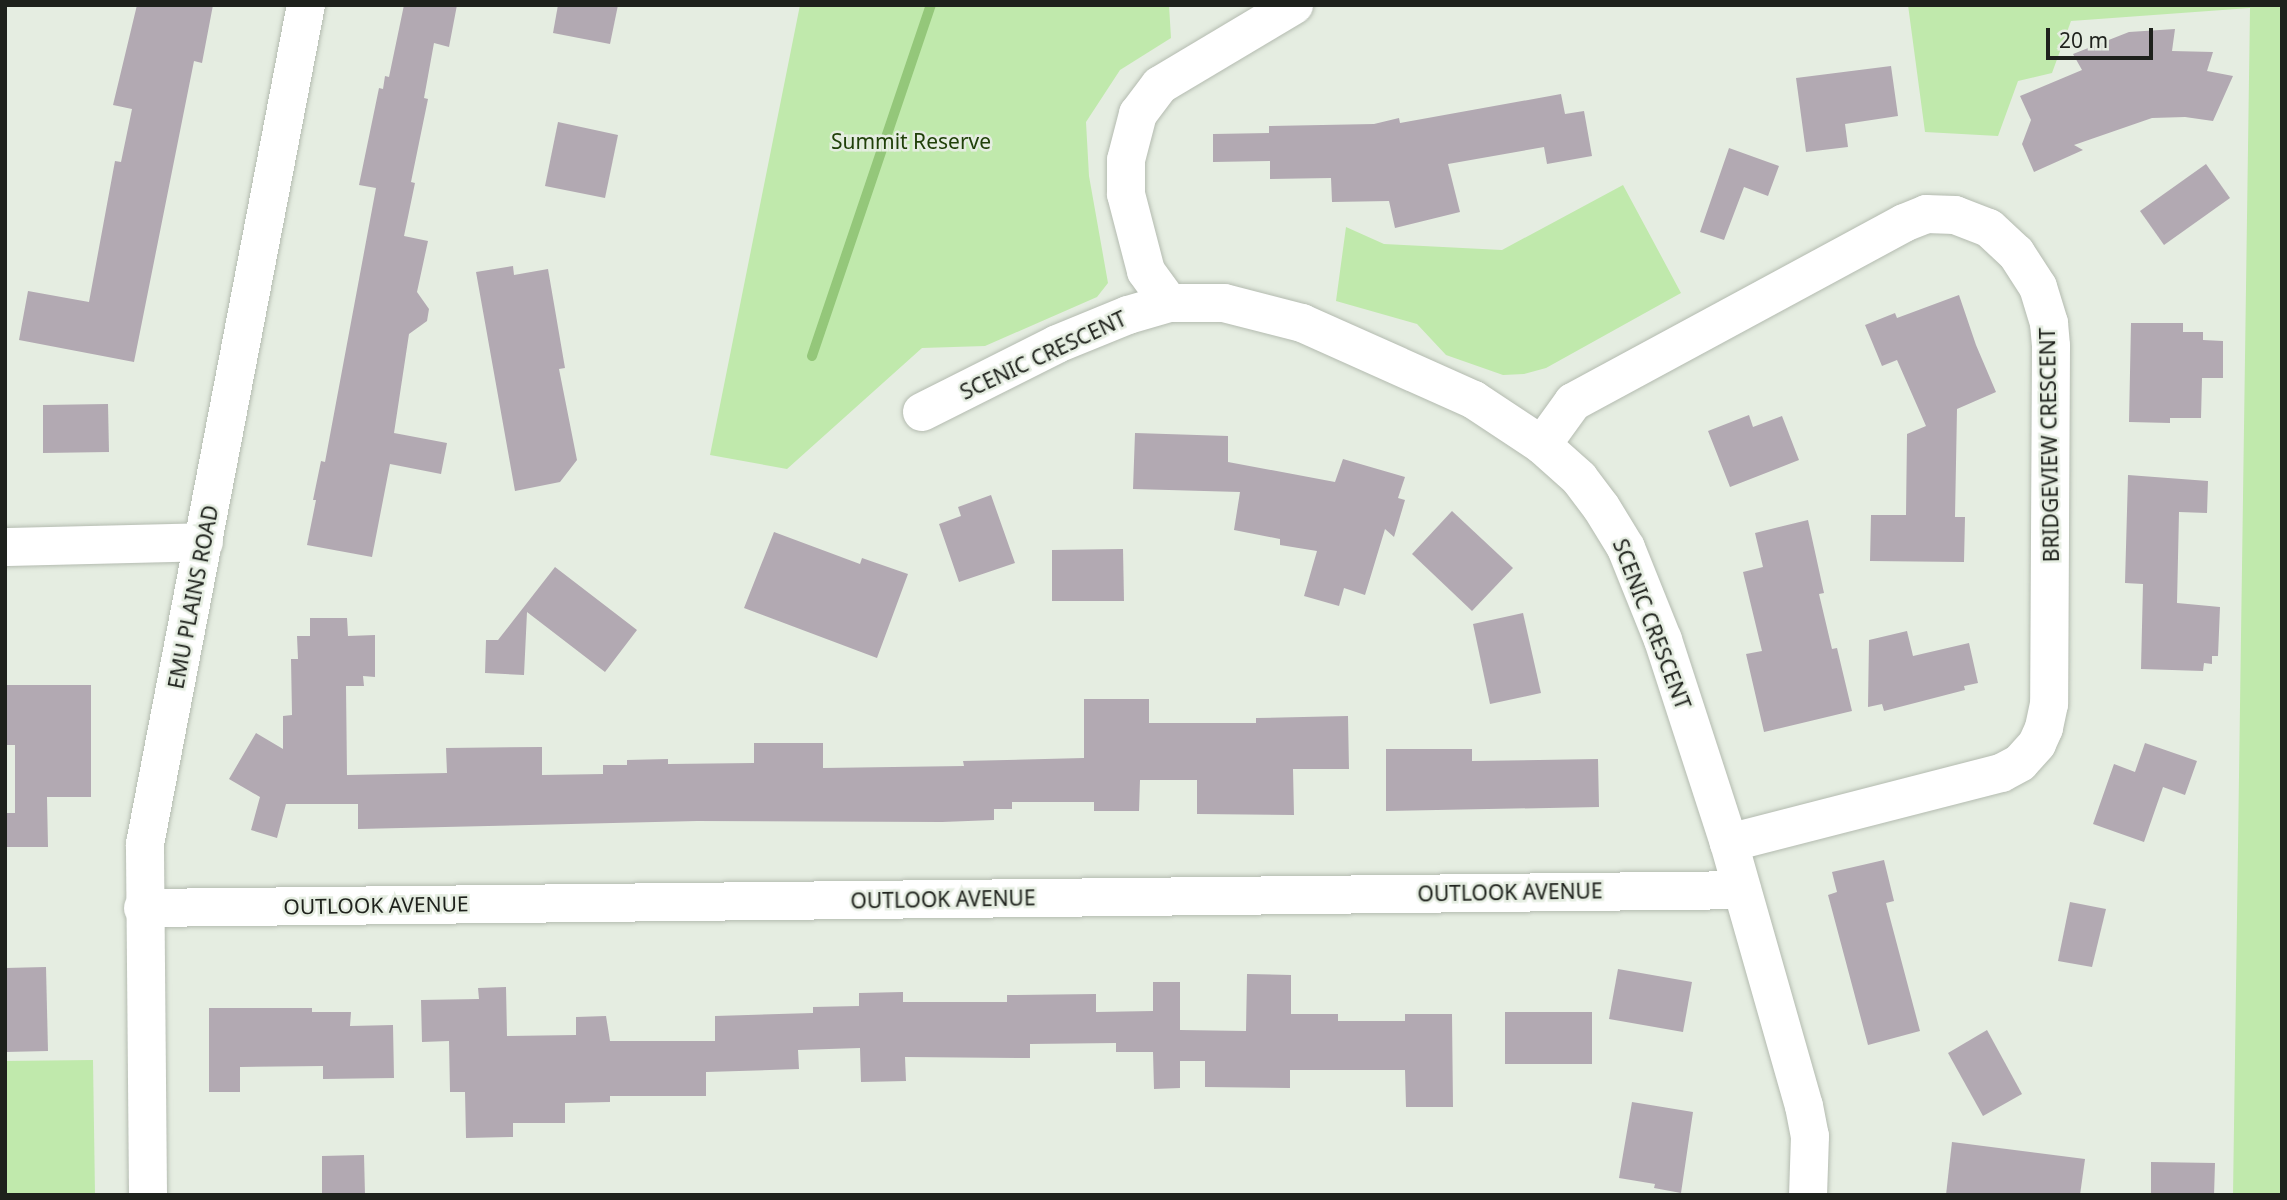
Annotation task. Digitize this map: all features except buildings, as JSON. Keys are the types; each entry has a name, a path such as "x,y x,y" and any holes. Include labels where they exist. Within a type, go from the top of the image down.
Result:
{"street":[{"name":"EMU PLAINS ROAD","path":"148,1195 145,844 306,5"},
{"path":"1169,303 1146,271 1126,194 1126,160 1138,114 1160,85 1294,5"},
{"name":"BRIDGEVIEW CRESCENT","path":"1542,445 1573,402 1904,223 1926,214 1955,215 1989,228 2016,253 2038,287 2049,323 2051,373 2049,704 2044,728 2037,744 2020,763 1995,775 1729,843"},
{"name":"SCENIC CRESCENT","path":"922,412 1057,344 1128,315 1169,303 1224,303 1302,323 1474,400 1542,445 1579,478 1626,548 1663,640 1729,843 1804,1106 1810,1136 1808,1195"},
{"path":"5,547 204,542"},
{"name":"OUTLOOK AVENUE","path":"144,908 1742,890"}],"green space":[{"name":"Summit Reserve","path":"800,5 1169,5 1171,38 1120,70 1086,122 1089,176 1108,283 1097,297 985,346 922,348 787,469 710,455"},
{"path":"1908,5 2282,5 2282,1195 2233,1195 2250,8 2071,21 2052,73 2018,81 1998,136 1925,132"},
{"path":"1623,185 1681,293 1546,368 1524,374 1503,375 1446,355 1417,324 1336,301 1346,227 1384,244 1502,250"},
{"path":"93,1060 95,1195 5,1195 5,1061"}],"waterway":[{"path":"812,356 931,5"}]}
